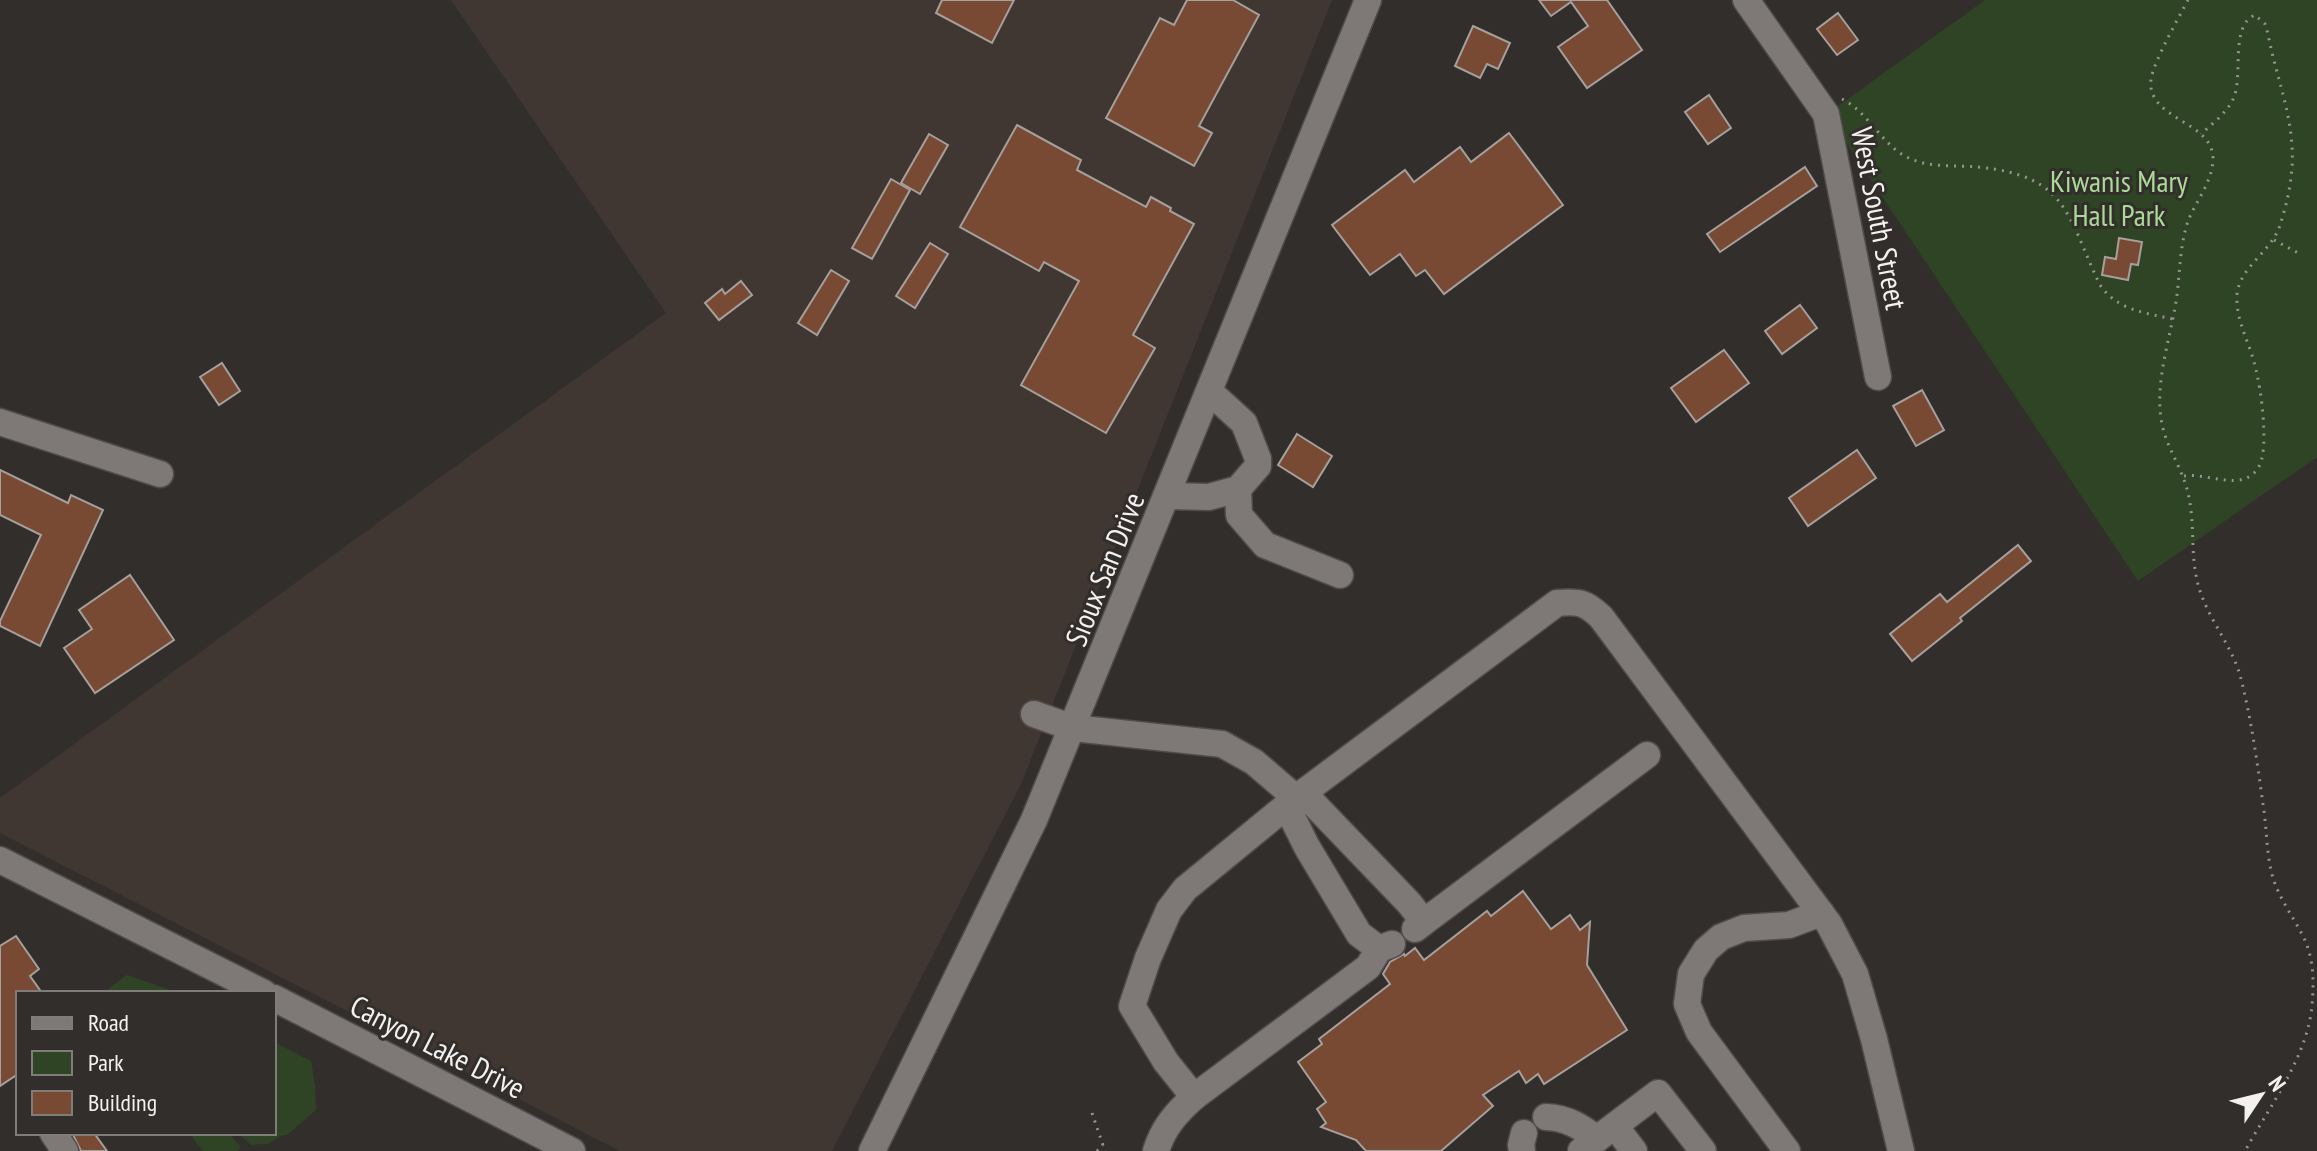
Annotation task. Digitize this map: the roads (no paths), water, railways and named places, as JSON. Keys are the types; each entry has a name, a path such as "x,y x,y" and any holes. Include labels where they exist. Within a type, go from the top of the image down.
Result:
{"street":[{"name":"Sioux San Drive","path":"872,1151 1009,875 1073,728 1368,0"},
{"name":"West South Street","path":"1746,0 1826,114 1878,377"},
{"path":"1168,496 1209,497 1238,489 1258,466 1244,423 1210,392"},
{"path":"0,422 160,474"},
{"path":"1238,489 1239,515 1265,545 1340,575"},
{"path":"1194,1097 1166,1062 1132,1006 1169,910 1185,889 1296,798 1557,603 1577,601 1590,606 1601,617 1829,924 1855,974 1901,1151"},
{"path":"1034,714 1073,728 1222,744 1254,762 1296,798 1311,801 1409,903 1420,925 1647,755"},
{"path":"1156,1151 1169,1122 1194,1097 1368,967 1385,946 1359,934 1291,815 1296,798"},
{"path":"0,860 260,991"},
{"path":"1787,1151 1699,1032 1687,1004 1691,974 1706,950 1721,937 1744,928 1789,925 1821,913"},
{"name":"Canyon Lake Drive","path":"276,999 572,1151"},
{"path":"1593,1143 1658,1093 1703,1151"},
{"path":"1546,1117 1562,1118 1581,1127 1593,1143 1634,1151"}],"park label":[{"name":"Kiwanis Mary Hall Park","path":"2119,197"}]}
